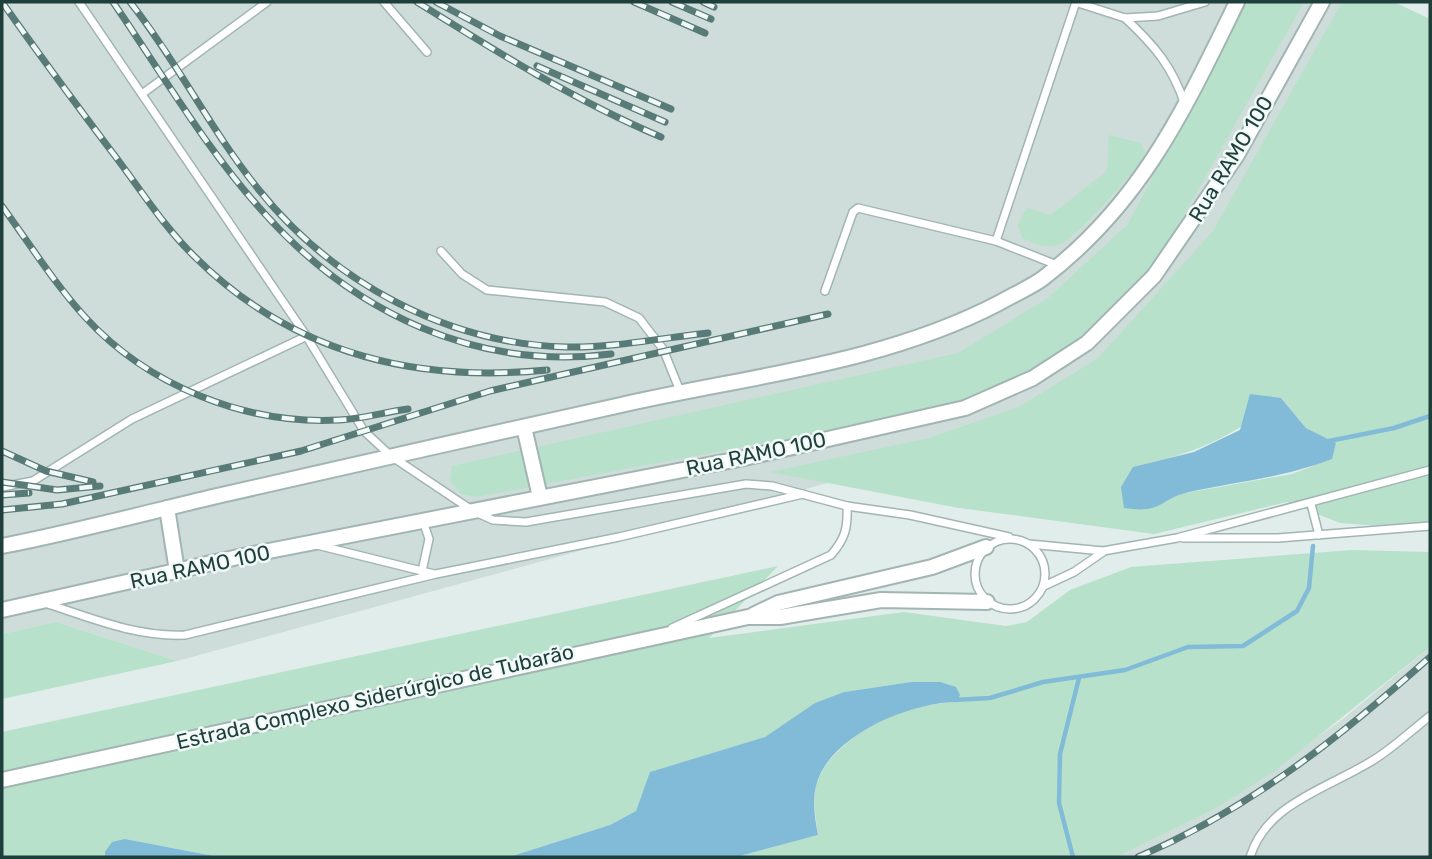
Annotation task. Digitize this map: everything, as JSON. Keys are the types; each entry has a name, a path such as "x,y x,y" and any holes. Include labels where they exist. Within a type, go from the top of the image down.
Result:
{"street":[{"path":"2,547 680,391 830,363 923,336 993,306 1040,281 1086,242 1147,172 1185,108 1237,2"},
{"name":"Rua RAMO 100","path":"2,610 177,571 744,458 965,408 1033,378 1087,343 1154,276 1237,155 1322,2"},
{"path":"524,427 540,497"},
{"path":"167,508 177,571"},
{"name":"Estrada Complexo Siderúrgico de Tubarão","path":"748,617 778,603 932,567 986,547"},
{"name":"Estrada Complexo Siderúrgico de Tubarão","path":"2,780 659,634 748,617 780,617 881,600 987,602"}],"lane":[{"path":"79,2 307,336 364,431 391,456 473,511 493,520 526,522 746,484 1016,539"},
{"path":"142,94 267,2"},
{"path":"384,2 427,52"},
{"path":"996,241 1075,2 1125,18 1158,16 1205,2"},
{"path":"1125,18 1157,48 1168,63 1185,108"},
{"path":"825,291 853,212 858,208 996,241 1058,265"},
{"path":"441,251 462,274 487,289 605,302 639,318 663,349 680,391"},
{"path":"2,487 33,481 132,419 307,336"},
{"name":"Estrada Complexo Siderúrgico de Tubarão","path":"986,547 1006,538 1029,544 1103,551 1177,538 1430,470"},
{"path":"41,602 137,632 185,635 436,574 632,534 803,494"},
{"path":"1311,504 1319,535"},
{"path":"659,634 831,555 844,541 848,526 847,506"},
{"path":"422,571 429,539 423,521"},
{"path":"1177,538 1227,540 1430,526"},
{"path":"313,544 436,574"},
{"path":"1029,544 1044,562 1044,586"},
{"path":"986,547 977,559 974,575 978,590 987,602"},
{"name":"Estrada Complexo Siderúrgico de Tubarão","path":"987,602 999,608 1013,610 1026,606 1037,598 1044,586 1074,572 1103,551"},
{"path":"1250,857 1264,827 1282,810 1376,758 1430,716"}],"shaded area":[{"path":"2,2 1378,2 1239,235 1065,418 177,661 56,622 2,634"},
{"path":"1430,647 1430,857 1117,857 1215,809 1343,719"}],"green space":[{"path":"1245,2 1304,2 1162,254 1084,341 967,405 476,497 461,494 450,481 452,466 958,353 1048,298 1128,224"},
{"path":"1342,2 1394,2 1430,19 1430,530 1340,523 1287,502 1154,534 959,508 770,472 929,438 1019,407 1098,358 1213,231","holes":["1281,398 1306,428 1336,443 1331,459 1292,474 1186,493 1134,467 1212,442 1245,424"]},
{"path":"1109,135 1141,143 1145,154 1120,187 1064,242 1048,246 1022,238 1018,224 1027,208 1051,215 1107,171"},
{"path":"1352,550 1430,552 1430,647 1276,770 1215,809 1117,857 736,857 818,835 814,804 816,786 821,773 840,749 865,730 892,715 947,702 911,682 844,692 816,703 765,737 651,772 636,811 610,825 509,857 219,857 125,839 105,852 105,857 2,857 2,732 778,566 709,638 904,612 1006,626 1027,622 1070,590 1131,567"},
{"path":"56,622 177,661 2,699 2,634"}],"water":[{"path":"1250,394 1281,398 1306,428 1336,443 1332,459 1278,475 1189,492 1147,509 1124,508 1121,487 1133,467 1194,452 1240,430"},
{"path":"911,682 940,682 956,687 960,695 957,702 917,708 873,725 836,752 824,768 816,786 814,804 818,835 736,857 509,857 610,825 636,811 650,772 765,737 815,703 844,692"},
{"path":"125,839 219,857 105,857 105,852 112,842"}],"waterway":[{"path":"1329,441 1394,428 1430,416"},
{"path":"954,700 990,698 1043,682 1125,670 1188,647 1243,646 1297,611 1309,588 1313,546"},
{"path":"1073,857 1059,803 1060,754 1079,678"}],"railway":[{"path":"2,2 172,232 195,257 233,290 272,317 314,338 358,354 403,365 498,373 547,370"},
{"path":"113,2 186,111 244,190 300,249 338,280 378,306 421,328 466,343 513,353 561,357 611,354"},
{"path":"130,2 259,190 321,253 396,302 436,320 478,334 522,343 566,347 601,346 708,333"},
{"path":"417,2 567,91 661,137"},
{"path":"436,2 500,36 671,109"},
{"path":"634,2 705,33"},
{"path":"672,2 711,19"},
{"path":"703,2 714,7"},
{"path":"537,66 665,122"},
{"path":"2,206 52,277 85,317 138,363 169,381 234,408 269,416 339,420 408,409"},
{"path":"2,510 62,504 301,451 490,391 828,314"},
{"path":"2,451 46,471 93,482"},
{"path":"2,482 57,490 100,486"},
{"path":"2,495 29,493"},
{"path":"1138,857 1179,838 1256,794 1328,743 1430,657"}]}
